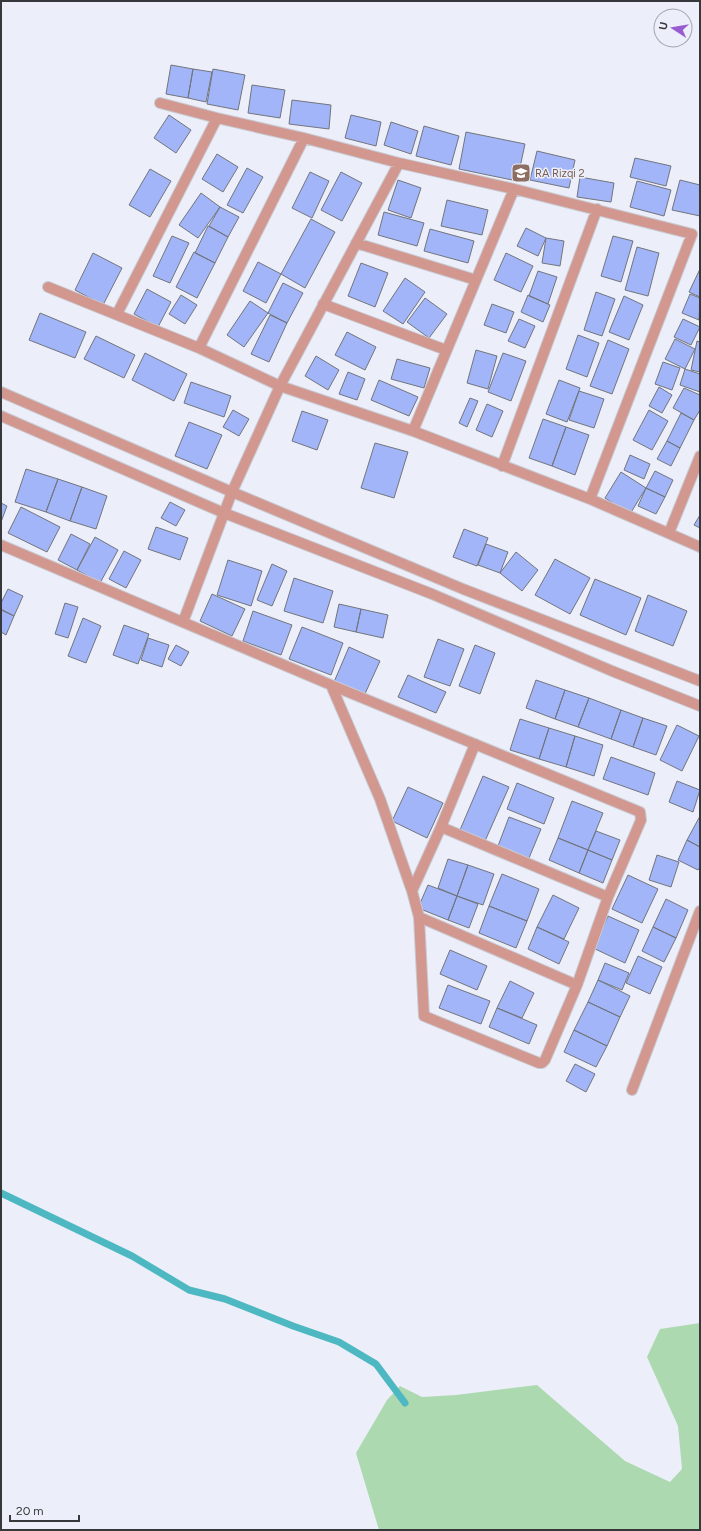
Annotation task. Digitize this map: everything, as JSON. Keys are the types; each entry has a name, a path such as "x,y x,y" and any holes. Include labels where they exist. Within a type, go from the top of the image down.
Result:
{"street":[{"path":"160,103 399,163 514,189 696,234 590,499"},
{"path":"116,314 217,118"},
{"path":"199,348 304,138"},
{"path":"183,622 232,492 280,386 399,163"},
{"path":"413,431 514,189"},
{"path":"502,466 597,209"},
{"path":"356,242 476,280"},
{"path":"48,287 199,348 280,386 413,431 590,499 700,547"},
{"path":"323,304 446,350"},
{"path":"1,392 232,492 463,589 700,681"},
{"path":"1,416 224,513 432,594 612,671 700,706"},
{"path":"669,533 700,456"},
{"path":"1,545 331,685 640,812 641,820 608,897 577,985 545,1060 542,1063 424,1016 419,917 412,891 380,799 331,685"},
{"path":"412,891 441,827 475,744"},
{"path":"441,827 608,897"},
{"path":"632,1090 700,911"},
{"path":"419,917 577,985"}],"green space":[{"path":"700,1323 700,1530 379,1530 356,1453 387,1400 400,1386 422,1397 456,1395 537,1385 625,1461 670,1482 682,1469 678,1426 647,1357 660,1329"}],"building":[{"path":"171,65 193,69 188,98 166,94"},
{"path":"193,69 212,72 206,102 188,98"},
{"path":"213,69 245,75 238,110 207,104"},
{"path":"252,85 285,90 280,118 248,113"},
{"path":"292,100 331,105 329,129 289,124"},
{"path":"169,115 191,130 176,153 154,138"},
{"path":"351,115 381,122 376,146 345,138"},
{"path":"391,122 418,131 411,154 384,145"},
{"path":"424,126 459,136 451,165 416,156"},
{"path":"466,132 525,144 517,181 459,169"},
{"path":"537,151 575,160 569,188 530,180"},
{"path":"217,154 238,167 223,192 202,179"},
{"path":"635,158 671,166 666,186 630,177"},
{"path":"247,168 263,177 243,213 227,205"},
{"path":"150,169 171,181 150,217 129,205"},
{"path":"310,172 329,181 312,218 292,208"},
{"path":"341,172 362,183 342,221 321,210"},
{"path":"580,177 614,183 611,202 577,197"},
{"path":"398,180 421,188 411,218 388,210"},
{"path":"680,180 700,185 700,216 672,210"},
{"path":"637,181 671,190 664,216 630,207"},
{"path":"201,193 220,207 198,238 179,225"},
{"path":"447,200 488,210 482,235 441,226"},
{"path":"220,207 239,217 228,237 209,226"},
{"path":"384,212 424,223 417,246 378,235"},
{"path":"311,219 335,232 305,288 281,274"},
{"path":"208,226 228,237 215,263 195,253"},
{"path":"526,228 546,238 538,256 517,246"},
{"path":"430,229 474,241 468,263 424,251"},
{"path":"172,236 189,243 170,283 153,276"},
{"path":"613,236 633,241 621,282 601,276"},
{"path":"546,238 564,241 560,266 542,263"},
{"path":"637,247 659,253 648,296 625,290"},
{"path":"194,252 215,263 197,298 176,287"},
{"path":"93,253 122,268 103,305 75,290"},
{"path":"506,253 533,266 521,292 494,280"},
{"path":"258,262 281,274 266,303 243,291"},
{"path":"361,263 388,273 375,307 348,296"},
{"path":"700,269 700,297 689,292"},
{"path":"538,271 557,277 548,304 529,296"},
{"path":"405,278 425,292 403,324 383,311"},
{"path":"283,283 303,293 287,323 268,313"},
{"path":"147,289 171,302 158,327 134,314"},
{"path":"596,292 615,299 602,336 584,330"},
{"path":"690,294 700,298 699,320 682,313"},
{"path":"181,295 197,305 185,324 169,314"},
{"path":"528,295 550,305 543,322 521,312"},
{"path":"624,296 643,305 629,340 609,332"},
{"path":"425,298 447,314 429,338 407,322"},
{"path":"250,301 268,313 244,347 227,335"},
{"path":"492,304 514,312 506,333 484,325"},
{"path":"40,313 86,332 75,358 29,340"},
{"path":"270,315 287,323 269,362 251,354"},
{"path":"519,319 535,326 525,348 508,341"},
{"path":"683,319 700,327 691,345 674,337"},
{"path":"347,332 376,347 365,370 335,355"},
{"path":"578,335 599,343 587,377 566,369"},
{"path":"96,336 135,355 124,378 84,359"},
{"path":"675,339 695,349 685,369 665,359"},
{"path":"608,340 629,349 612,394 590,386"},
{"path":"697,341 700,342 700,372 691,370"},
{"path":"476,350 497,356 488,389 467,383"},
{"path":"145,353 187,374 174,401 132,380"},
{"path":"503,353 526,361 511,401 488,392"},
{"path":"316,356 339,370 328,390 305,376"},
{"path":"397,359 430,368 424,388 391,379"},
{"path":"663,362 680,368 672,390 655,384"},
{"path":"685,369 700,374 700,392 680,385"},
{"path":"348,372 365,379 357,400 339,394"},
{"path":"379,380 418,397 409,416 371,400"},
{"path":"559,380 580,388 567,422 546,414"},
{"path":"191,382 231,396 224,417 184,403"},
{"path":"659,387 672,395 662,413 649,406"},
{"path":"684,388 700,395 700,410 694,420 673,408"},
{"path":"579,391 604,399 594,428 569,420"},
{"path":"470,398 478,401 467,427 459,423"},
{"path":"487,404 503,411 492,437 476,430"},
{"path":"233,410 249,419 239,436 223,427"},
{"path":"649,410 668,421 652,450 633,440"},
{"path":"302,411 328,420 317,450 292,441"},
{"path":"681,413 694,420 680,448 667,441"},
{"path":"543,419 566,427 552,466 529,458"},
{"path":"189,422 222,435 207,469 175,456"},
{"path":"566,427 589,435 575,475 552,466"},
{"path":"667,441 680,448 671,466 657,459"},
{"path":"375,443 408,452 394,498 361,488"},
{"path":"630,455 650,464 644,479 624,470"},
{"path":"26,469 58,479 46,512 15,502"},
{"path":"655,471 673,480 665,497 646,488"},
{"path":"621,472 646,488 630,514 605,498"},
{"path":"58,479 82,487 70,521 46,512"},
{"path":"82,487 107,496 96,529 70,521"},
{"path":"646,488 665,497 656,514 638,506"},
{"path":"170,502 185,510 176,526 161,518"},
{"path":"1,503 7,506 1,522"},
{"path":"21,507 60,527 47,552 8,533"},
{"path":"700,515 700,528 694,525"},
{"path":"156,527 188,538 180,560 148,549"},
{"path":"464,529 488,538 477,566 453,557"},
{"path":"71,534 90,544 77,570 58,560"},
{"path":"95,537 118,550 100,583 77,570"},
{"path":"486,544 508,552 500,573 478,565"},
{"path":"124,551 141,560 126,588 109,579"},
{"path":"516,552 538,570 522,591 500,573"},
{"path":"555,559 590,578 570,614 535,595"},
{"path":"228,560 262,571 251,606 217,595"},
{"path":"272,564 287,571 272,606 257,600"},
{"path":"294,578 333,591 323,623 284,611"},
{"path":"595,579 641,598 626,635 580,615"},
{"path":"8,589 23,596 14,616 1,609 1,603"},
{"path":"212,594 245,609 232,636 200,621"},
{"path":"648,595 687,611 673,646 635,631"},
{"path":"65,603 78,607 68,638 55,634"},
{"path":"339,604 361,609 356,632 334,627"},
{"path":"361,609 388,615 383,638 356,632"},
{"path":"1,610 14,616 6,635 1,632"},
{"path":"253,611 292,625 281,655 243,641"},
{"path":"83,618 101,626 86,663 68,656"},
{"path":"124,625 149,634 138,664 113,655"},
{"path":"302,627 343,643 331,675 289,659"},
{"path":"148,638 169,645 162,667 141,660"},
{"path":"438,639 464,649 450,686 424,677"},
{"path":"176,645 189,652 181,666 168,659"},
{"path":"475,645 495,653 480,694 459,686"},
{"path":"349,647 380,661 364,696 334,682"},
{"path":"408,675 446,692 436,713 398,697"},
{"path":"536,680 565,690 555,719 526,708"},
{"path":"565,690 589,698 578,727 555,719"},
{"path":"589,698 621,710 611,739 578,727"},
{"path":"621,710 643,718 633,747 611,739"},
{"path":"643,718 667,726 656,755 633,747"},
{"path":"520,719 549,728 539,759 510,750"},
{"path":"677,725 699,736 682,771 660,760"},
{"path":"549,728 575,736 566,767 539,759"},
{"path":"575,736 603,745 594,776 566,767"},
{"path":"611,757 655,773 648,795 603,779"},
{"path":"483,776 509,787 485,841 460,830"},
{"path":"677,781 700,790 693,812 669,802"},
{"path":"517,783 554,798 544,824 507,809"},
{"path":"408,787 443,803 427,838 392,821"},
{"path":"572,801 603,813 588,850 558,838"},
{"path":"700,816 700,847 687,840"},
{"path":"509,817 541,829 529,858 498,846"},
{"path":"596,831 620,840 612,860 588,850"},
{"path":"558,838 588,850 579,873 549,860"},
{"path":"687,840 700,847 700,867 698,870 678,860"},
{"path":"588,850 612,860 603,883 579,873"},
{"path":"657,855 679,862 671,887 649,880"},
{"path":"448,859 468,865 457,896 438,888"},
{"path":"468,865 494,874 483,905 457,896"},
{"path":"502,874 539,889 527,921 489,906"},
{"path":"628,875 658,889 642,923 612,909"},
{"path":"428,885 457,896 448,920 418,908"},
{"path":"553,895 579,908 564,939 537,927"},
{"path":"457,896 478,904 469,928 448,920"},
{"path":"666,899 688,910 676,938 653,927"},
{"path":"489,906 527,921 516,948 479,933"},
{"path":"608,916 639,930 625,963 593,948"},
{"path":"537,927 569,942 559,964 528,949"},
{"path":"653,927 676,938 664,962 642,951"},
{"path":"450,950 487,966 477,990 440,974"},
{"path":"638,956 662,967 650,994 626,983"},
{"path":"605,963 629,973 622,990 598,980"},
{"path":"598,980 630,996 620,1017 588,1002"},
{"path":"510,981 534,993 522,1018 497,1008"},
{"path":"448,985 490,1001 481,1024 439,1008"},
{"path":"588,1002 620,1017 607,1046 574,1030"},
{"path":"497,1008 537,1025 529,1044 489,1027"},
{"path":"574,1030 607,1046 596,1067 564,1052"},
{"path":"575,1064 595,1074 586,1092 566,1081"}],"waterway":[{"path":"1,1193 132,1256 189,1290 225,1299 293,1326 339,1342 376,1364 405,1403"}],"place":[{"name":"RA Rizqi 2","path":"521,173"}]}
